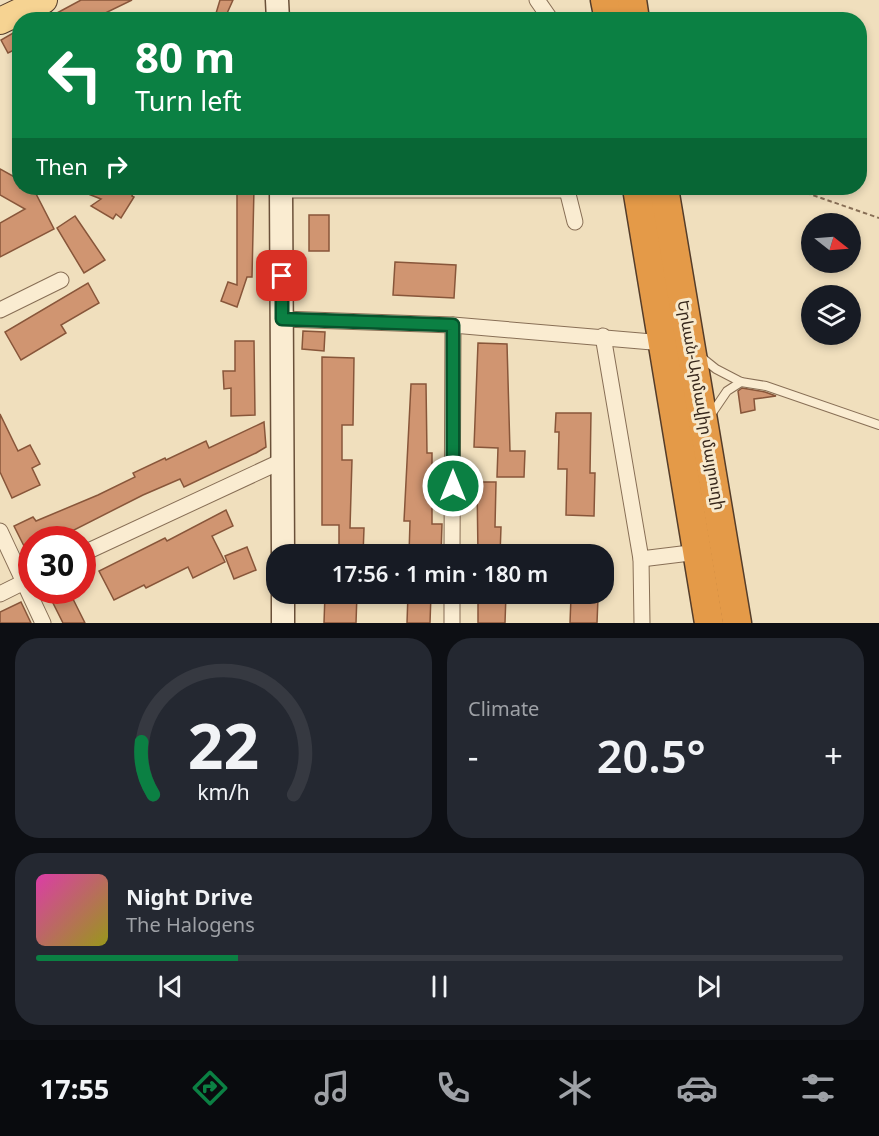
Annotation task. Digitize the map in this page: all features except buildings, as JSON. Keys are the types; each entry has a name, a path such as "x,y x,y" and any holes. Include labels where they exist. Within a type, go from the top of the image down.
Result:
{"highway":[{"name":"Երևան-Արմավիր մայրուղի","path":"638,195 709,623"},
{"name":"Երևան-Արմավիր մայրուղի","path":"665,195 737,623"},
{"path":"685,470 712,466"}],"main road":[{"path":"19,12 44,0"}],"street":[{"path":"282,195 283,544"},
{"path":"568,195 575,222"},
{"path":"0,310 61,280"},
{"path":"282,319 453,325 664,343"},
{"path":"452,544 453,325"},
{"path":"603,336 640,560 642,623"},
{"path":"96,547 284,459"},
{"path":"0,531 18,562"},
{"path":"640,560 698,552"},
{"path":"0,594 18,585"},
{"path":"36,604 43,623"},
{"path":"283,604 283,623"},
{"path":"452,604 452,623"}],"lane":[{"path":"693,350 716,369 741,382 766,386 879,425"},
{"path":"704,424 727,390 741,382"}],"path":[{"path":"812,195 879,218"}],"route":[{"path":"282,276 282,319 453,325 453,486"}]}
